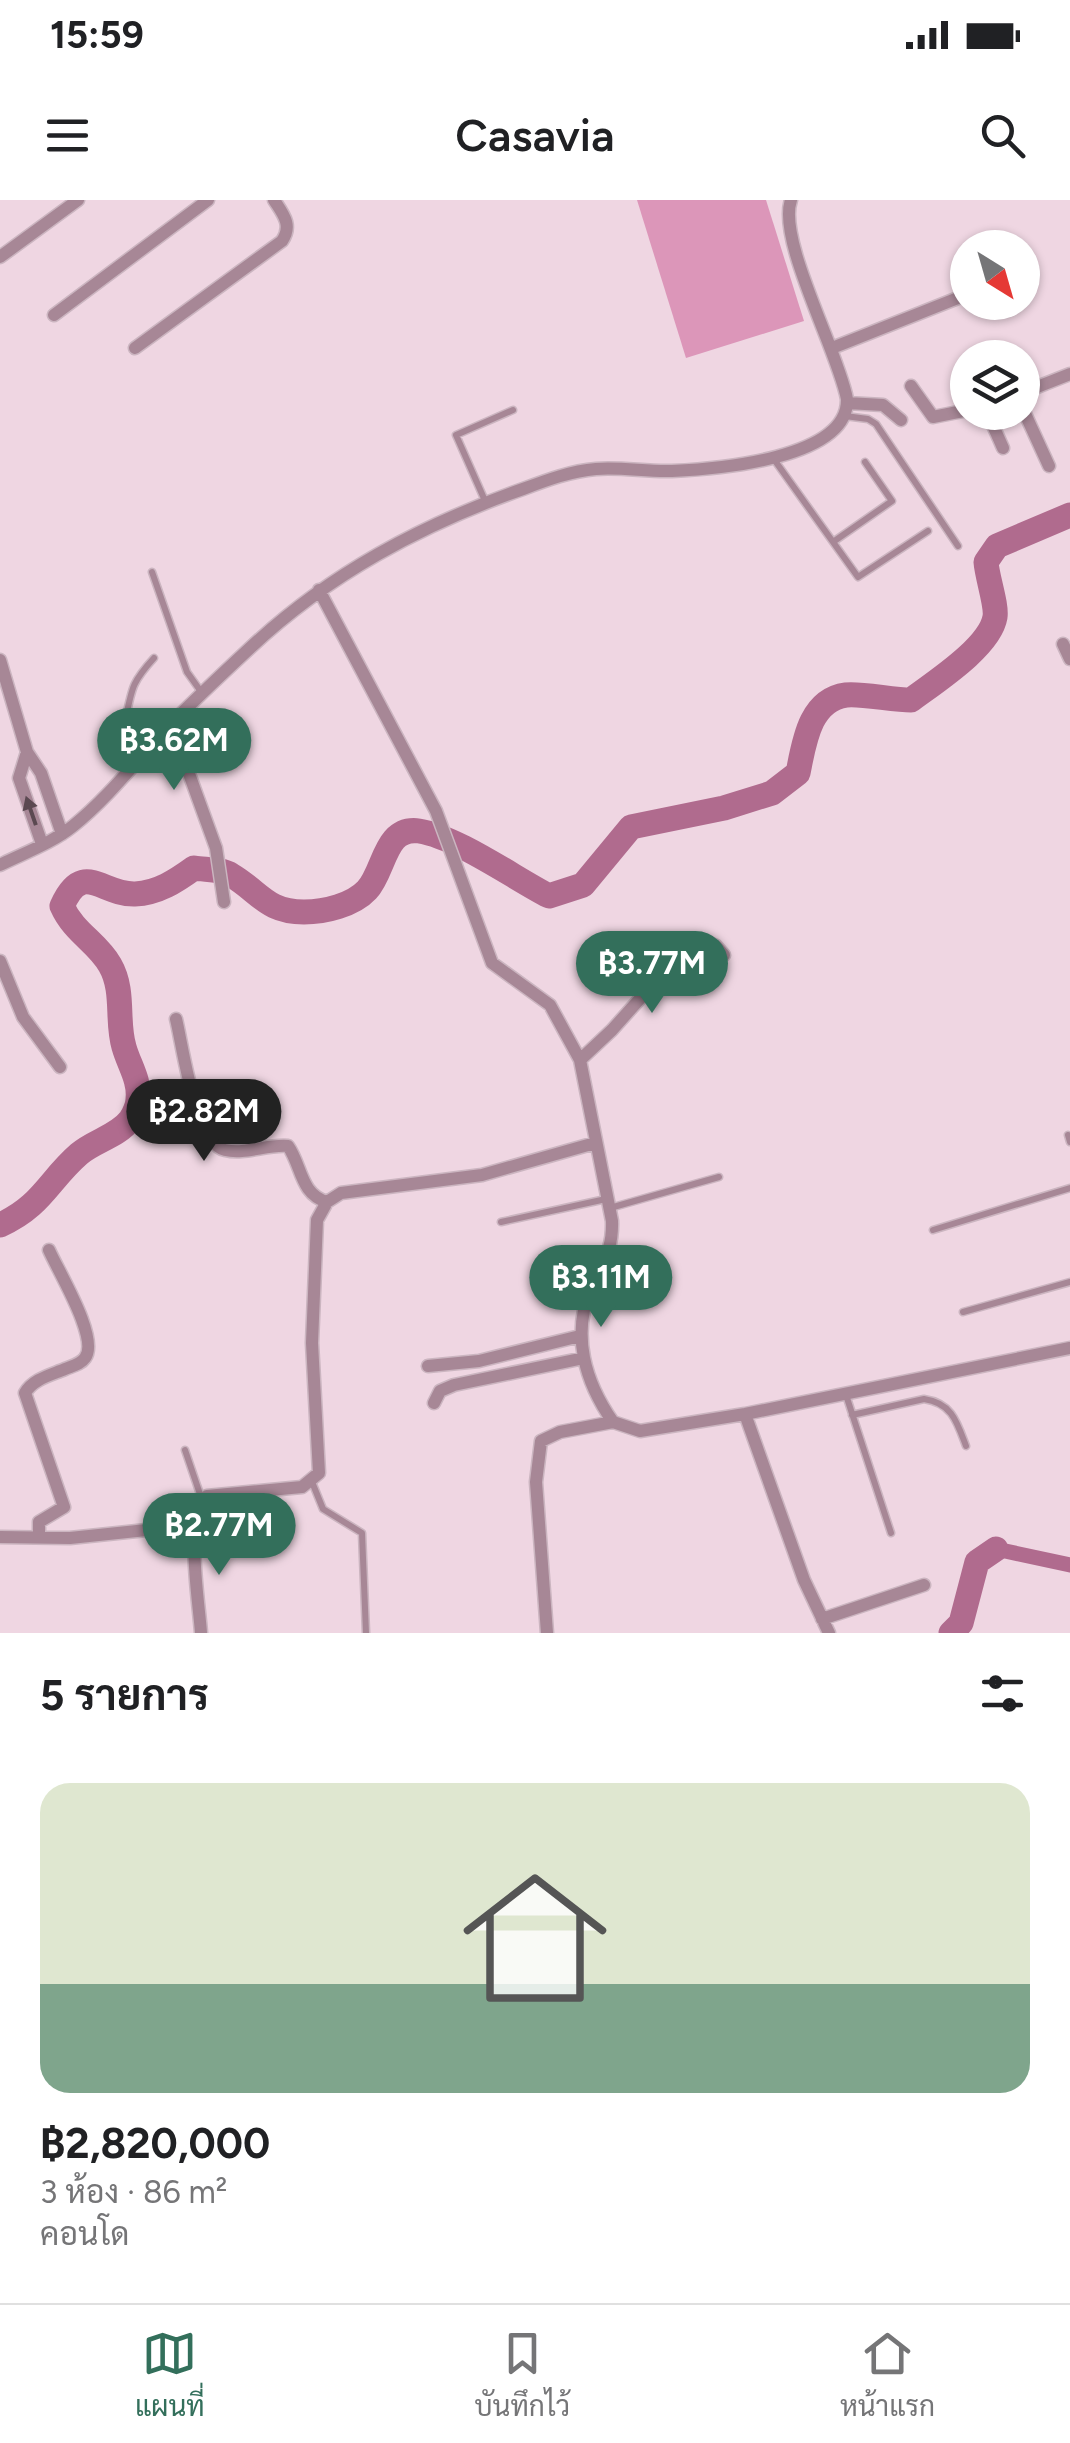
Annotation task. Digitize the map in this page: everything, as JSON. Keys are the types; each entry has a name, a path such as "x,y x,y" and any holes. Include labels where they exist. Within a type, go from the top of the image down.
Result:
{"street":[{"path":"0,258 78,200"},
{"path":"54,315 208,200"},
{"path":"134,348 282,241 287,234 286,220 274,200"},
{"path":"0,866 68,830 254,644 346,570 487,504 575,472 672,471 753,462 815,443 833,432 846,410 832,348 788,222 791,200"},
{"path":"832,348 950,301"},
{"path":"1040,386 1070,374"},
{"path":"911,386 933,417 950,414"},
{"path":"846,410 883,405 901,420"},
{"path":"996,430 1003,448"},
{"path":"1033,430 1050,466"},
{"path":"319,590 436,811 492,963 550,1004 580,1060 608,1203 612,1244 582,1311 580,1336 593,1387 614,1422"},
{"path":"1063,644 1070,659"},
{"path":"0,660 27,752 68,830"},
{"path":"172,724 216,848 224,902"},
{"path":"27,752 20,778 42,844"},
{"path":"580,1060 688,945 702,940 724,954"},
{"path":"0,961 22,1017 60,1067"},
{"path":"176,1019 208,1140 230,1151 288,1146 308,1190 316,1199 327,1202"},
{"path":"201,1633 194,1525 202,1500 206,1496 302,1487 319,1473 312,1343 317,1220 327,1202 341,1193 482,1175 595,1143"},
{"path":"38,1537 39,1522 64,1508 25,1393 34,1383 82,1362 90,1345 86,1327 48,1250"},
{"path":"428,1366 478,1361 580,1336"},
{"path":"547,1633 536,1482 541,1441 560,1432 614,1422 640,1431 745,1414 1070,1348"},
{"path":"434,1402 440,1391 454,1385 584,1358"},
{"path":"745,1414 798,1564 829,1633"},
{"path":"0,1537 70,1538 194,1525"},
{"path":"822,1618 924,1586"}],"lane":[{"path":"487,504 456,434 512,410"},
{"path":"846,410 876,424 958,546"},
{"path":"772,457 858,576 928,531"},
{"path":"833,542 892,502 865,462"},
{"path":"152,572 187,672 202,694"},
{"path":"126,773 117,748 131,686 154,658"},
{"path":"609,950 618,951 628,961 643,994"},
{"path":"501,1222 720,1177"},
{"path":"933,1230 1070,1188"},
{"path":"963,1312 1070,1282"},
{"path":"846,1394 891,1533"},
{"path":"852,1414 935,1400 955,1416 966,1446"},
{"path":"185,1450 202,1500"},
{"path":"312,1481 323,1509 362,1532 366,1633"}],"shaded area":[{"path":"637,200 766,200 804,321 686,358"}],"waterway":[{"path":"0,1225 26,1210 79,1154 125,1126 137,1104 137,1085 122,1037 115,975 105,957 62,906 77,884 94,883 135,894 166,885 194,868 213,870 231,875 281,909 321,911 361,895 373,882 392,842 407,831 419,831 468,849 549,896 583,885 631,827 724,808 772,793 798,773 810,725 824,705 834,699 852,695 911,700 947,674 973,652 991,628 995,612 986,562 997,546 1070,515"},
{"path":"996,1549 1070,1565"},
{"path":"951,1633 961,1623 977,1562 996,1549"}]}
